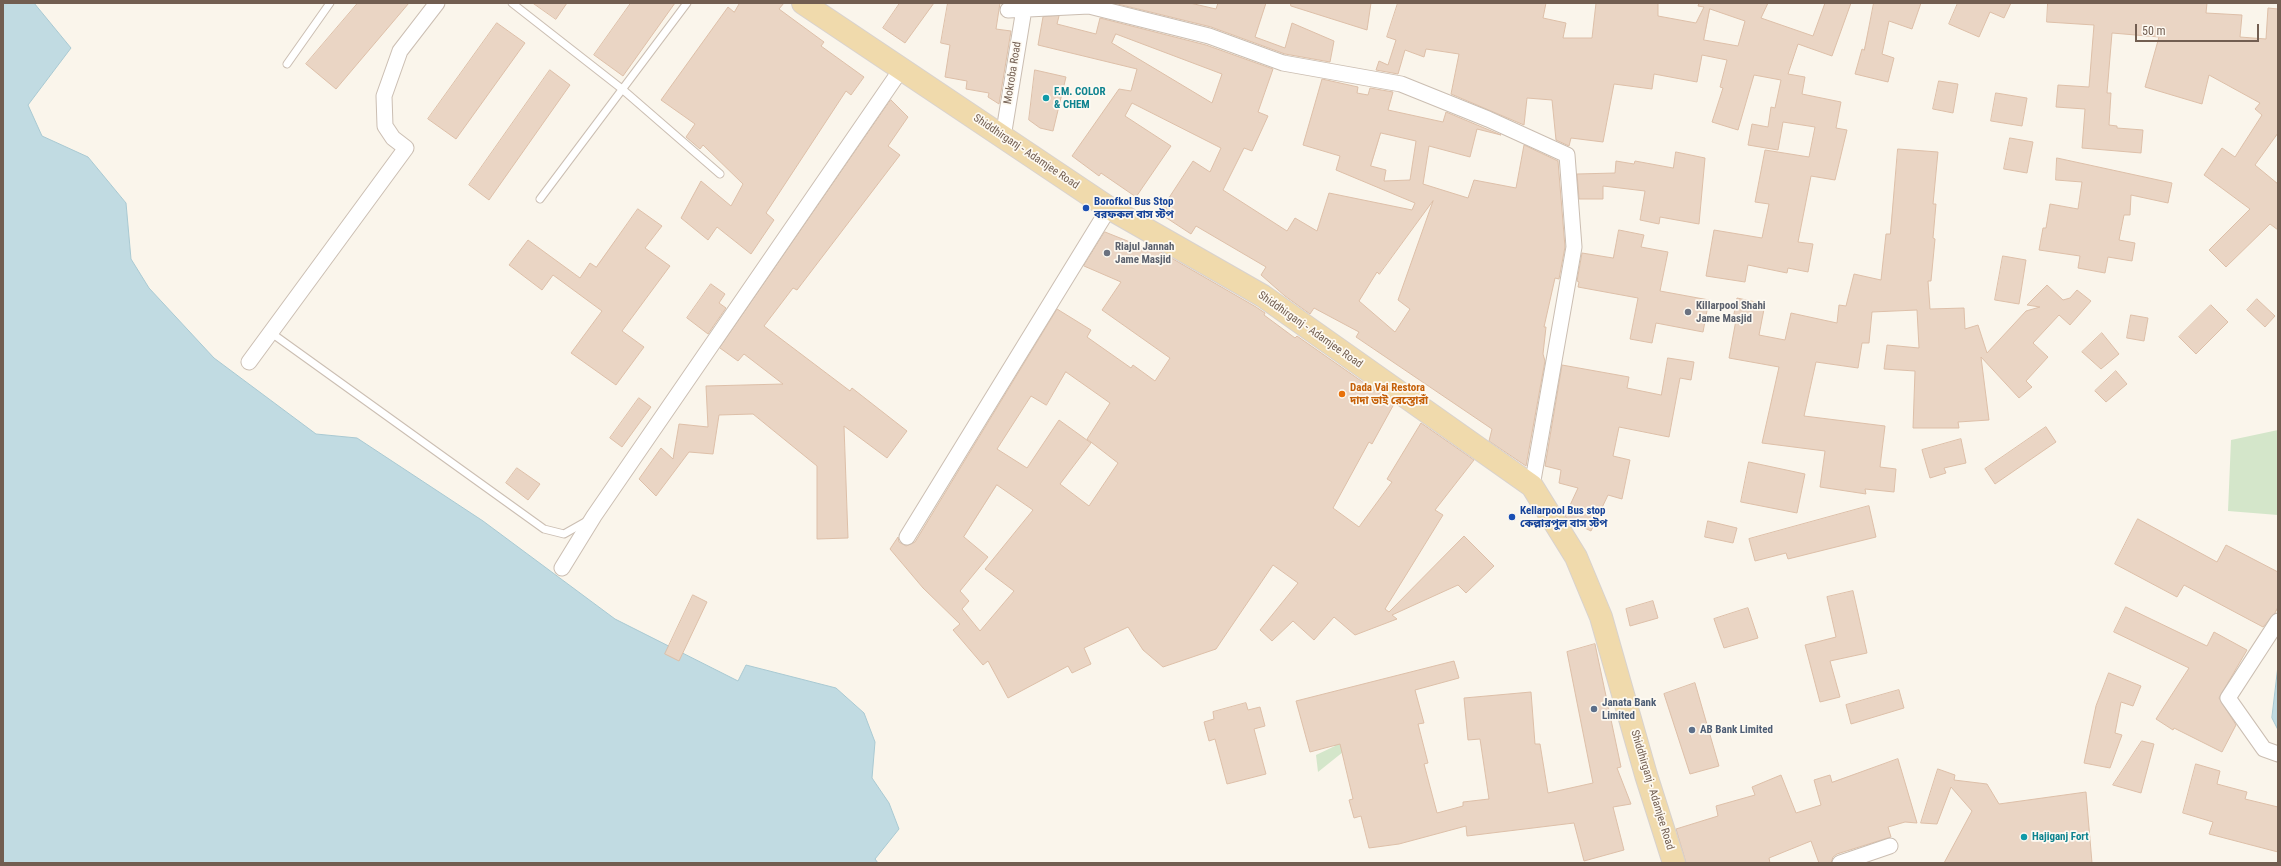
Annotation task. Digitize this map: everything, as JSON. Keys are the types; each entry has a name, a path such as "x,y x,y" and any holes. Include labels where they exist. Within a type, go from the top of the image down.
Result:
{"main road":[{"name":"Shiddhirganj - Adamjee Road","path":"803,3 1109,208 1262,296 1532,486 1576,557 1601,617 1646,776 1674,863"}],"street":[{"path":"248,362 406,148 393,138 385,126 384,96 400,51 437,3"},
{"path":"1008,10 1090,4 1209,36 1283,63 1401,84 1488,119 1567,155 1574,247 1532,486"},
{"name":"Mokroba Road","path":"1003,137 1024,9"},
{"path":"562,568 594,516 902,68"},
{"path":"907,537 1109,208"},
{"path":"2278,621 2228,698 2264,749 2278,754"},
{"path":"1840,863 1890,846"}],"lane":[{"path":"287,64 330,3"},
{"path":"512,3 622,89 720,174"},
{"path":"540,199 687,3"},
{"path":"270,332 544,529 564,534 594,516"}],"green space":[{"path":"2278,430 2278,515 2228,511 2231,440"},
{"path":"1325,708 1333,711 1343,752 1318,772 1316,755 1335,746"}],"water":[{"path":"3,3 34,3 71,48 28,105 42,136 88,157 126,203 131,259 149,288 214,358 316,434 357,438 483,521 615,619 738,681 746,665 836,688 864,713 875,742 872,778 889,803 899,829 875,859 878,863 3,863"},
{"path":"2278,666 2278,730 2272,718"}],"building":[{"path":"358,3 409,3 336,89 306,64"},
{"path":"533,3 567,3 556,19"},
{"path":"631,3 675,3 623,76 594,55"},
{"path":"740,3 784,3 779,9 824,42 821,46 864,77 851,95 846,91 766,213 774,220 751,254 717,227 708,240 681,218 701,181 731,206 743,184 703,145 700,149 686,137 695,124 661,100 728,7 734,12"},
{"path":"900,3 934,3 905,43 883,28"},
{"path":"948,3 1000,3 996,29 1011,31 999,104 988,97 989,93 966,89 967,81 945,77 950,45 941,43"},
{"path":"1114,3 1190,3 1216,9 1218,3 1266,3 1255,37 1285,48 1292,23 1334,41 1330,62 1285,54 1211,27"},
{"path":"1291,3 1371,3 1367,30 1291,6"},
{"path":"1398,3 1546,3 1543,18 1566,23 1563,38 1592,38 1596,3 1658,3 1658,16 1696,23 1704,7 1698,6 1699,3 1768,3 1761,18 1813,36 1825,3 1851,3 1832,56 1798,44 1788,74 1805,77 1802,94 1841,102 1836,128 1847,130 1835,180 1811,176 1798,242 1813,244 1808,272 1788,268 1787,273 1748,265 1745,282 1706,276 1714,230 1762,238 1769,204 1755,202 1765,150 1809,157 1815,127 1783,122 1778,150 1748,145 1752,124 1768,127 1771,107 1775,108 1781,80 1754,75 1738,130 1712,122 1723,88 1720,87 1727,60 1702,55 1697,82 1654,74 1652,89 1614,84 1603,142 1571,138 1569,146 1556,140 1552,100 1527,98 1524,125 1451,94 1459,54 1426,49 1424,57 1405,50 1398,74 1376,70 1379,61 1388,65 1396,40 1387,37","holes":["1710,9 1745,21 1738,46 1704,40"]},
{"path":"1874,3 1921,3 1912,29 1889,21 1882,54 1894,58 1888,82 1855,74 1862,49 1864,50"},
{"path":"1958,3 2011,3 2004,18 1990,12 1979,37 1949,24"},
{"path":"2048,3 2207,3 2206,13 2242,15 2240,37 2266,39 2268,8 2278,9 2278,133 2255,165 2278,184 2278,230 2270,224 2226,267 2209,250 2250,209 2204,175 2222,148 2235,157 2262,115 2255,109 2260,103 2209,75 2202,104 2145,87 2159,37 2112,33 2107,93 2111,93 2109,125 2117,126 2117,128 2143,130 2141,153 2082,148 2085,109 2056,107 2058,85 2089,87 2094,25 2047,22"},
{"path":"1059,16 1057,24 1096,34 1100,18 1206,45 1273,69 1258,112 1268,116 1252,151 1244,148 1223,190 1287,231 1295,218 1317,231 1329,193 1412,210 1415,203 1336,170 1340,156 1303,145 1322,79 1358,87 1357,93 1368,95 1370,88 1393,92 1388,110 1443,122 1446,112 1501,135 1477,129 1470,157 1429,146 1423,184 1468,198 1474,180 1516,188 1524,145 1558,161 1565,247 1559,279 1555,278 1544,327 1546,327 1543,354 1545,361 1526,466 1489,441 1492,429 1356,337 1359,332 1314,308 1310,314 1285,296 1261,275 1266,267 1196,226 1191,234 1159,213 1193,161 1210,172 1221,148 1132,103 1125,116 1171,146 1136,197 1101,173 1099,176 1072,156 1119,89 1131,91 1137,69 1038,45 1043,17","holes":["1116,34 1222,74 1212,103 1112,43","1381,133 1416,141 1410,180 1384,181 1386,170 1371,166","1433,201 1398,300 1410,309 1395,332 1359,301 1377,272 1379,274"]},
{"path":"497,23 525,43 456,139 428,119"},
{"path":"550,70 570,85 489,200 469,185"},
{"name":"F.M. COLOR & CHEM","path":"1035,70 1066,77 1053,131 1040,128 1029,120"},
{"path":"1939,81 1958,84 1953,113 1933,109"},
{"path":"1996,93 2027,98 2022,126 1991,121"},
{"path":"891,100 908,117 888,146 900,155 797,290 793,288 764,326 850,391 852,388 907,431 887,458 844,426 848,538 817,539 817,466 753,414 719,415 713,454 689,452 656,496 639,479 661,448 673,459 679,424 708,427 706,386 783,384 744,354 738,361 720,348"},
{"path":"2010,138 2033,142 2027,173 2004,169"},
{"path":"1898,149 1938,152 1933,204 1936,204 1933,238 1935,239 1931,281 1928,281 1930,309 1964,308 1965,329 1978,325 1987,353 2026,311 2040,307 2027,305 2047,285 2063,300 2070,298 2077,290 2091,301 2070,325 2059,315 2033,343 2048,357 2026,381 2032,387 2019,398 1981,357 1989,420 1958,422 1959,428 1913,428 1915,371 1884,369 1887,345 1919,348 1917,310 1872,312 1869,343 1862,343 1858,368 1816,362 1804,416 1885,426 1880,467 1896,469 1894,492 1865,489 1866,494 1820,487 1825,451 1762,443 1779,367 1729,358 1736,320 1733,319 1737,298 1765,304 1759,335 1785,340 1791,313 1837,323 1839,305 1846,306 1854,274 1881,280 1886,234 1890,234"},
{"path":"1676,152 1705,158 1699,224 1660,217 1659,224 1640,220 1645,191 1603,186 1603,199 1579,199 1577,174 1615,173 1616,161 1634,164 1635,161 1673,168"},
{"path":"2057,158 2172,183 2168,203 2131,195 2130,215 2124,215 2119,240 2135,243 2132,261 2108,257 2105,273 2078,268 2080,256 2039,250 2043,228 2046,228 2050,204 2078,209 2082,182 2056,180"},
{"path":"638,209 662,226 645,248 670,266 622,331 644,347 616,385 571,353 602,311 553,275 542,290 509,265 528,240 580,278 590,263 596,267"},
{"path":"1619,230 1644,235 1641,247 1668,252 1660,291 1709,300 1703,332 1656,323 1652,343 1630,339 1638,298 1578,287 1579,282 1577,281 1582,253 1613,258"},
{"path":"1105,232 1145,248 1147,244 1256,307 1265,313 1264,315 1295,338 1297,336 1394,404 1372,444 1369,442 1333,508 1359,527 1392,482 1387,479 1421,423 1474,460 1435,510 1443,515 1385,609 1389,612 1464,536 1494,566 1466,593 1458,585 1392,615 1397,619 1355,635 1334,617 1314,640 1293,621 1272,641 1260,630 1298,583 1273,565 1216,649 1163,667 1143,650 1128,627 1084,648 1091,664 1072,673 1068,666 1008,698 988,661 983,665 953,630 960,624 923,588 890,549 898,537 899,542 906,546 915,542 1057,309 1091,330 1087,337 1131,368 1133,365 1155,381 1170,358 1102,310 1121,282 1084,266","holes":["1066,372 1110,403 1087,439 1118,463 1089,506 1060,484 1091,443 1059,420 1027,468 997,449 1031,396 1046,405","997,485 1033,510 985,569 1014,591 980,631 962,609 969,601 960,591 988,557 964,537"]},
{"path":"2003,256 2026,260 2019,304 1995,300"},
{"path":"711,284 725,294 719,303 726,308 708,334 687,318"},
{"path":"2257,299 2275,316 2265,327 2247,310"},
{"path":"2211,305 2228,322 2196,354 2179,337"},
{"path":"2131,315 2148,318 2144,341 2127,338"},
{"path":"2102,333 2119,354 2101,369 2082,352"},
{"path":"1668,358 1694,362 1691,380 1680,378 1669,437 1619,427 1613,456 1630,460 1622,499 1608,495 1591,531 1568,520 1565,516 1578,488 1559,483 1561,470 1545,466 1562,365 1629,377 1627,388 1661,395"},
{"path":"2116,371 2127,384 2106,402 2095,391"},
{"path":"639,398 651,407 622,447 610,438"},
{"path":"2046,427 2056,442 1995,484 1985,469"},
{"path":"1961,439 1966,463 1944,468 1946,473 1930,478 1922,450"},
{"path":"1749,462 1805,474 1797,513 1741,502"},
{"path":"517,468 540,484 528,500 506,483"},
{"path":"1869,506 1876,537 1788,559 1786,553 1755,561 1749,539"},
{"path":"2138,519 2217,562 2226,545 2278,572 2278,607 2275,613 2263,627 2184,585 2177,597 2115,564"},
{"path":"1708,521 1737,528 1733,543 1705,537"},
{"path":"1853,591 1867,653 1830,661 1840,697 1820,702 1805,645 1836,637 1827,597"},
{"path":"693,595 707,602 679,661 665,654"},
{"path":"1653,601 1658,618 1630,626 1626,609"},
{"path":"2126,607 2207,646 2214,632 2247,650 2219,698 2236,725 2222,752 2174,728 2173,730 2156,719 2189,668 2114,632"},
{"path":"1748,608 1758,638 1724,648 1714,619"},
{"path":"1595,644 1621,767 1617,768 1631,804 1613,807 1624,850 1584,861 1574,823 1467,836 1466,826 1399,844 1369,848 1361,816 1354,818 1349,800 1353,799 1340,744 1310,752 1296,701 1454,661 1459,678 1415,690 1424,723 1418,724 1428,763 1424,764 1437,813 1463,806 1463,802 1489,799 1480,739 1468,740 1464,698 1531,692 1535,744 1540,744 1548,793 1593,783 1567,652"},
{"path":"2109,673 2141,686 2133,706 2121,702 2115,733 2122,735 2110,768 2084,763 2096,706"},
{"name":"AB Bank Limited","path":"1695,683 1719,766 1690,774 1664,694"},
{"path":"1899,690 1904,708 1851,724 1846,705"},
{"path":"1246,703 1248,710 1260,707 1265,726 1254,729 1266,774 1227,784 1215,739 1209,741 1204,722 1214,719 1213,712"},
{"path":"2142,741 2154,744 2141,793 2113,785"},
{"path":"1898,759 1917,823 1905,822 1888,827 1891,837 1837,854 1833,857 1831,863 1819,863 1811,841 1769,858 1770,863 1686,863 1676,829 1718,816 1716,806 1755,795 1752,787 1781,775 1796,813 1821,805 1814,780 1830,775 1832,782"},
{"path":"2196,764 2220,771 2217,784 2247,792 2245,799 2278,807 2278,852 2209,834 2213,822 2183,813"},
{"name":"Hajiganj Fort","path":"1938,769 1955,775 1954,780 1987,784 1999,804 2086,792 2092,863 1944,863 1972,811 1951,787 1937,824 1921,823"}],"place":[{"name":"F.M. COLOR & CHEM","path":"1046,98"},
{"name":"Borofkol Bus Stop বরফকল বাস স্টপ","path":"1086,208"},
{"name":"Riajul Jannah Jame Masjid","path":"1107,253"},
{"name":"Killarpool Shahi Jame Masjid","path":"1688,312"},
{"name":"Dada Vai Restora দাদা ভাই রেস্তোরাঁ","path":"1342,394"},
{"name":"Kellarpool Bus stop কেল্লারপুল বাস স্টপ","path":"1512,517"},
{"name":"Janata Bank Limited","path":"1594,709"},
{"name":"AB Bank Limited","path":"1692,730"},
{"name":"Hajiganj Fort","path":"2024,837"}]}
